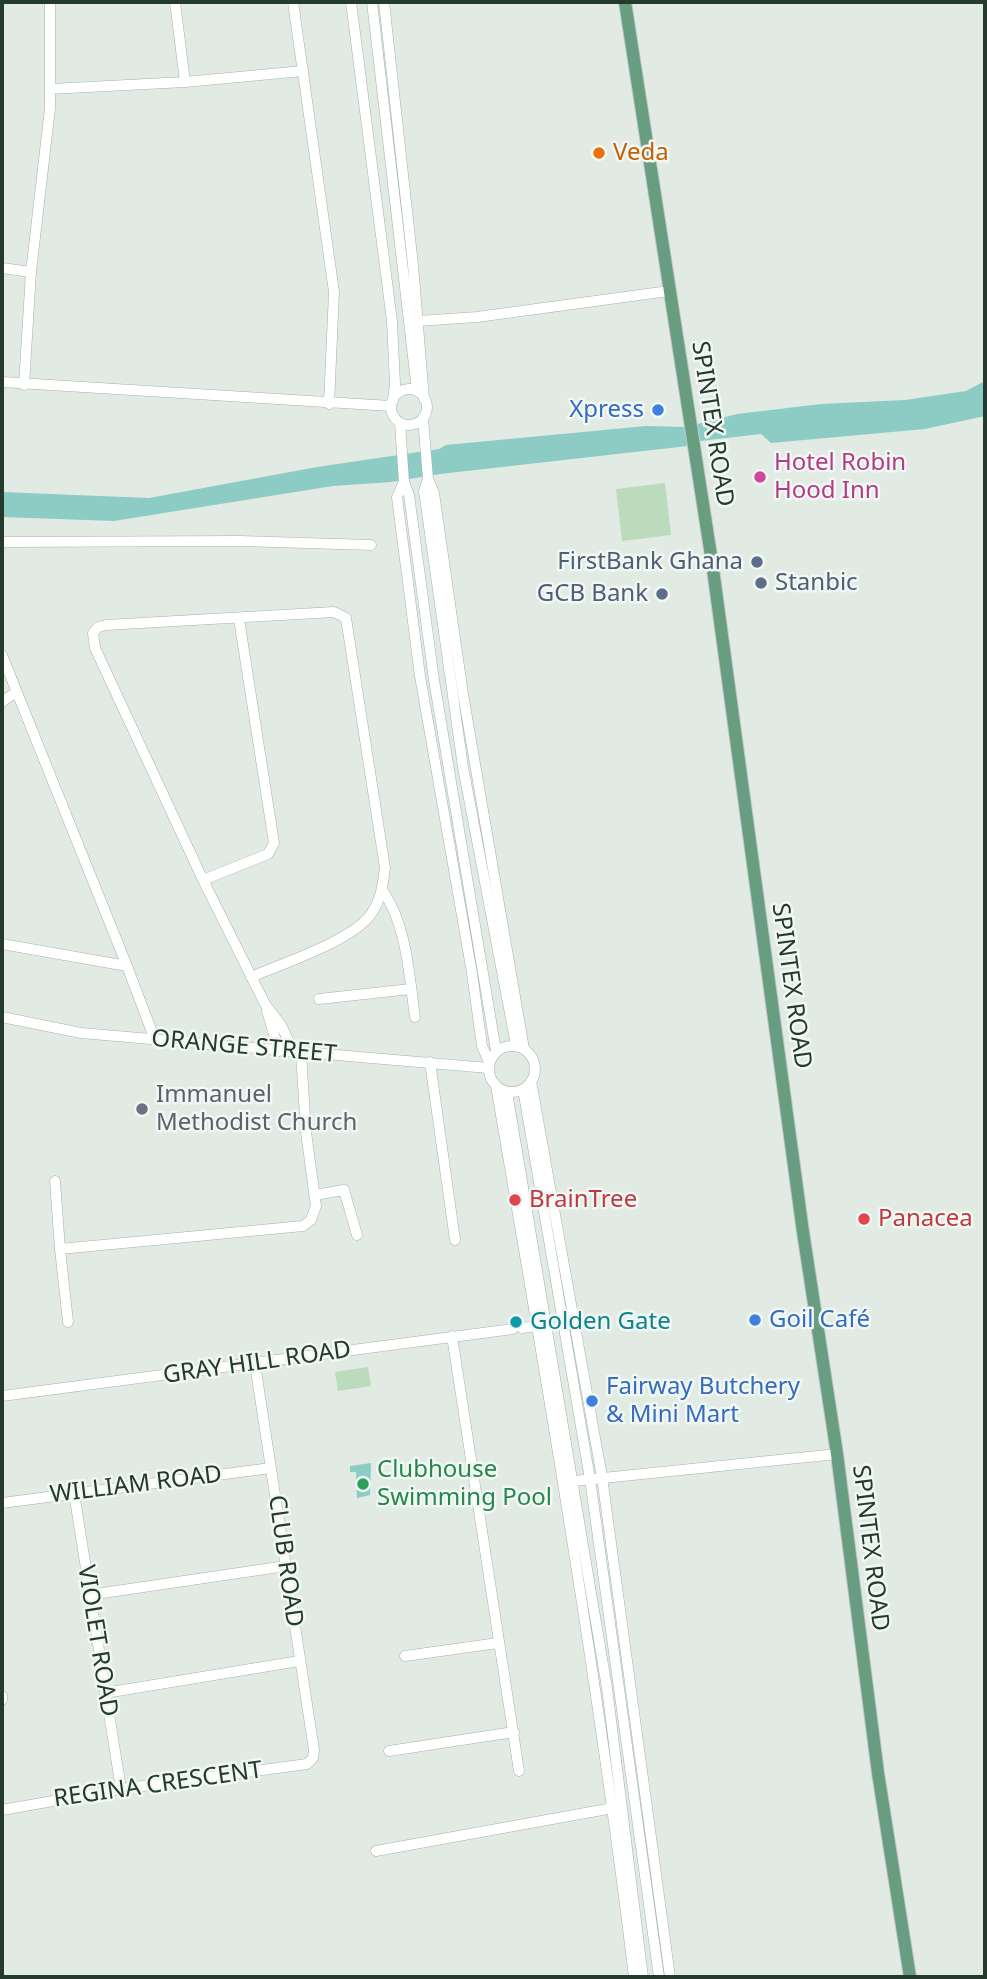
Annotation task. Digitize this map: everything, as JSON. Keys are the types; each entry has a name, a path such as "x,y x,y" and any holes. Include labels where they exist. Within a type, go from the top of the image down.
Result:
{"main road":[{"name":"SPINTEX ROAD","path":"625,2 691,418 803,1232 837,1454 878,1773 910,1977"}],"street":[{"path":"24,385 50,89 50,2"},
{"path":"175,2 185,82"},
{"path":"293,2 334,292 329,404"},
{"path":"351,2 392,321 395,384 393,415 400,423 410,425 423,418"},
{"path":"372,2 421,395 427,409 423,418 428,478 434,493 463,694 520,1047"},
{"path":"384,2 418,321 421,395"},
{"path":"50,89 185,82 303,71"},
{"path":"2,268 32,272"},
{"path":"418,321 477,317 669,291"},
{"path":"2,382 329,404 392,404"},
{"path":"392,404 400,392 411,390 421,395"},
{"path":"400,423 404,482 409,495 434,680 495,1051 489,1065"},
{"path":"404,482 397,497 420,676 472,973 482,1046 489,1065 490,1078 496,1086 507,1092 527,1085"},
{"path":"2,542 240,541 371,545"},
{"path":"61,1249 303,1226 311,1220 316,1206 298,1053 265,1004 251,977 203,880 95,648 93,633 98,627 334,612 346,618 385,868 383,891 370,916 353,930 251,977"},
{"path":"203,880 268,854 274,843 239,619"},
{"path":"2,655 155,1040"},
{"path":"2,702 16,692"},
{"path":"383,891 394,907 402,938 415,1017"},
{"path":"2,944 127,966"},
{"path":"319,999 411,989"},
{"path":"265,1004 279,1051"},
{"name":"ORANGE STREET","path":"2,1017 81,1033 298,1053 489,1065"},
{"path":"495,1051 505,1046 520,1047 532,1056 535,1066 527,1085 590,1479 659,1977"},
{"path":"430,1062 455,1240"},
{"path":"527,1085 602,1478 670,1977"},
{"path":"496,1086 613,1808 634,1977"},
{"path":"507,1092 607,1688 643,1977"},
{"path":"55,1181 68,1322"},
{"path":"314,1195 344,1191 357,1235"},
{"name":"GRAY HILL ROAD","path":"2,1396 537,1326"},
{"path":"452,1336 519,1770"},
{"name":"CLUB ROAD","path":"256,1364 314,1750 313,1758"},
{"path":"574,1481 837,1454"},
{"name":"WILLIAM ROAD","path":"2,1503 271,1468"},
{"name":"VIOLET ROAD","path":"74,1493 121,1789"},
{"path":"89,1595 286,1566"},
{"path":"405,1656 498,1643"},
{"path":"104,1693 299,1661"},
{"path":"389,1751 514,1732"},
{"name":"REGINA CRESCENT","path":"2,1810 121,1789 307,1764 313,1758"},
{"path":"376,1851 613,1808"}],"green space":[{"path":"665,483 671,535 622,541 616,489"},
{"path":"368,1367 371,1386 338,1391 335,1372"}],"water":[{"path":"985,381 985,416 925,429 771,443 761,434 701,441 688,446 391,482 333,486 114,521 2,517 2,492 149,498 317,467 439,449 446,445 646,426 686,427 737,414 821,404 905,400 966,391"},
{"name":"Clubhouse Swimming Pool","path":"371,1463 370,1495 357,1498 356,1472 350,1472 350,1466"}],"place":[{"name":"Veda","path":"599,153"},
{"name":"Xpress","path":"658,410"},
{"name":"Hotel Robin Hood Inn","path":"760,477"},
{"name":"FirstBank Ghana","path":"757,562"},
{"name":"Stanbic","path":"761,583"},
{"name":"GCB Bank","path":"662,594"},
{"name":"Immanuel Methodist Church","path":"142,1109"},
{"name":"BrainTree","path":"515,1200"},
{"name":"Panacea","path":"864,1219"},
{"name":"Goil Café","path":"755,1320"},
{"name":"Golden Gate","path":"516,1322"},
{"name":"Fairway Butchery & Mini Mart","path":"592,1401"},
{"name":"Clubhouse Swimming Pool","path":"363,1484"}]}
